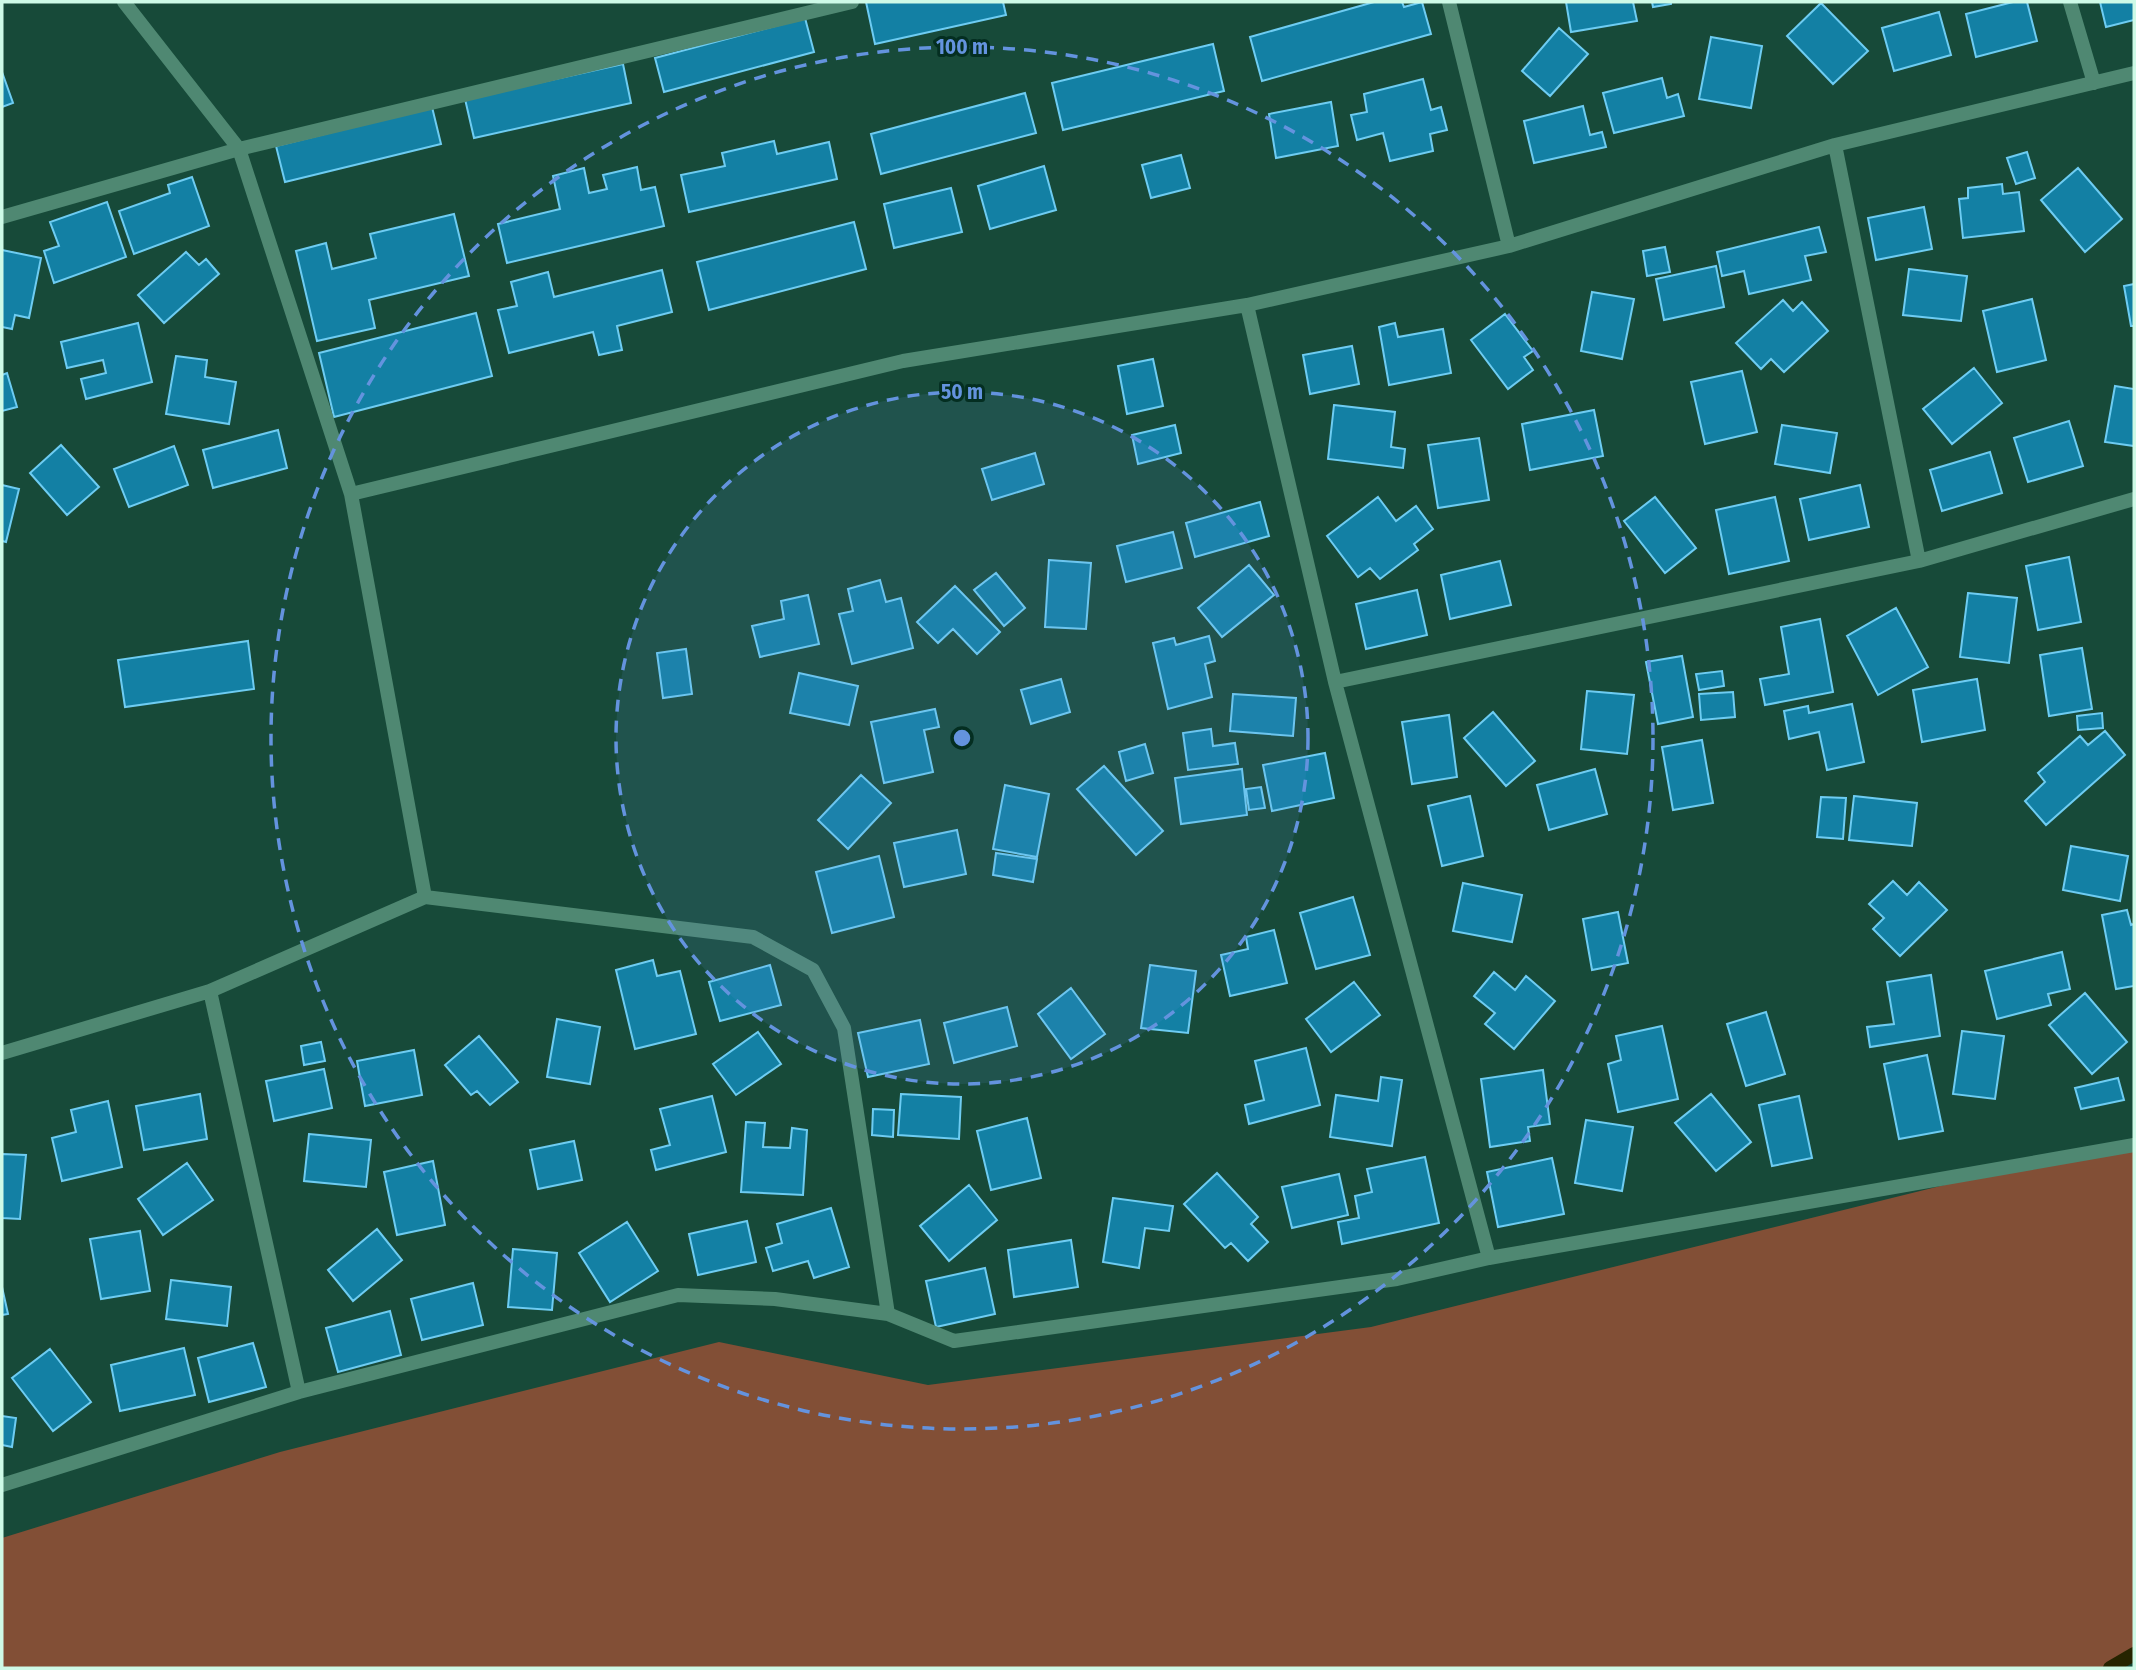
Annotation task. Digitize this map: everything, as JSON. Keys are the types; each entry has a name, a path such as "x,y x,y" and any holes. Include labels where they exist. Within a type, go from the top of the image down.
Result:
{"street":[{"path":"124,2 239,149 351,494 425,897"},
{"path":"2,217 239,149 852,2"},
{"path":"1449,2 1509,246"},
{"path":"2070,2 2094,82"},
{"path":"351,494 903,361 1247,305 1509,246 1835,145 2134,73"},
{"path":"1835,145 1919,561"},
{"path":"1247,305 1335,682 1489,1258"},
{"path":"1335,682 1919,561 2134,499"},
{"path":"2,1053 211,991 425,897 753,937 813,970 844,1028 888,1314"},
{"path":"211,991 299,1392"},
{"path":"2,1485 299,1392 678,1296 775,1299 888,1314 954,1341 1397,1279 1489,1258 2134,1145"}],"shaded area":[{"path":"2134,1138 2134,1653 2110,1668 2,1668 2,1538 280,1452 719,1342 928,1385 1371,1327"}],"building":[{"path":"866,2 1003,2 1006,15 875,44"},
{"path":"1374,2 1402,2 1404,7 1422,2 1431,34 1262,81 1250,37"},
{"path":"1566,2 1633,2 1637,21 1571,32"},
{"path":"1652,2 1671,2 1671,4 1653,7"},
{"path":"2013,2 2027,2 2037,41 1976,57 1966,14"},
{"path":"2100,2 2134,2 2134,20 2106,27"},
{"path":"1821,3 1868,51 1833,84 1787,36"},
{"path":"1939,12 1951,55 1894,71 1882,28"},
{"path":"805,18 814,52 664,92 655,58"},
{"path":"1559,28 1588,54 1550,96 1522,71"},
{"path":"1711,37 1762,46 1751,108 1699,99"},
{"path":"1213,44 1224,91 1063,130 1052,83"},
{"path":"623,64 631,103 474,138 465,99"},
{"path":"2,72 13,103 2,107"},
{"path":"1662,78 1667,98 1678,94 1684,116 1614,133 1603,93"},
{"path":"1423,79 1431,110 1441,107 1447,130 1430,134 1433,151 1390,161 1383,133 1357,140 1351,115 1367,112 1364,94"},
{"path":"1025,93 1036,133 881,174 871,134"},
{"path":"1331,102 1338,146 1276,158 1269,114"},
{"path":"1583,106 1590,135 1602,132 1606,147 1534,163 1524,121"},
{"path":"432,107 441,144 285,182 276,146"},
{"path":"774,141 777,154 829,142 837,179 689,212 681,175 725,166 722,153"},
{"path":"2027,152 2035,178 2016,184 2007,158"},
{"path":"1181,155 1190,188 1151,198 1142,165"},
{"path":"1044,166 1056,210 990,229 978,186"},
{"path":"637,167 641,190 655,187 664,226 507,263 498,224 560,209 553,176 584,168 589,193 607,189 603,175"},
{"path":"2078,168 2122,219 2085,252 2041,200"},
{"path":"192,177 209,226 134,254 119,211 170,193 168,185"},
{"path":"2002,184 2003,194 2019,192 2024,231 1963,238 1959,199 1968,198 1968,188"},
{"path":"951,188 962,232 894,248 884,204"},
{"path":"107,202 126,257 54,283 44,251 59,246 50,222"},
{"path":"1924,207 1932,249 1876,260 1868,218"},
{"path":"454,214 469,276 369,300 375,328 317,341 296,251 326,243 332,269 376,258 370,234"},
{"path":"854,222 866,269 709,310 697,262"},
{"path":"1819,227 1826,252 1805,256 1811,280 1749,294 1744,271 1722,276 1717,252"},
{"path":"1665,247 1670,272 1647,276 1643,251"},
{"path":"2,250 41,258 29,318 15,315 12,329 2,327"},
{"path":"186,252 199,265 206,259 219,274 164,323 138,295"},
{"path":"1716,266 1724,307 1664,320 1656,279"},
{"path":"1909,269 1967,276 1961,321 1903,315"},
{"path":"662,270 672,312 617,326 622,350 599,355 593,332 509,353 498,310 517,306 511,282 548,272 554,297"},
{"path":"2134,284 2134,326 2131,326 2124,286"},
{"path":"1592,292 1634,299 1622,359 1581,351"},
{"path":"2032,299 2046,360 1997,372 1983,311"},
{"path":"1783,300 1793,311 1802,302 1828,331 1784,372 1771,359 1761,369 1736,343"},
{"path":"476,313 492,376 334,417 319,353"},
{"path":"1505,314 1533,351 1524,357 1533,370 1508,389 1471,340"},
{"path":"138,323 152,382 86,399 81,379 106,373 103,360 67,368 61,342"},
{"path":"1395,323 1398,337 1443,329 1451,373 1389,385 1379,327"},
{"path":"1352,346 1359,384 1310,394 1303,355"},
{"path":"176,356 207,360 205,377 236,382 229,424 166,414"},
{"path":"1153,359 1163,406 1127,414 1118,366"},
{"path":"1974,368 2002,403 1952,444 1923,409"},
{"path":"1742,371 1757,432 1705,444 1691,382"},
{"path":"7,373 17,407 2,411 2,375"},
{"path":"2115,386 2134,389 2134,446 2105,442"},
{"path":"1334,405 1395,412 1391,447 1405,449 1403,468 1328,459"},
{"path":"1594,410 1603,456 1530,470 1522,424"},
{"path":"2069,421 2083,466 2028,482 2014,438"},
{"path":"1175,425 1181,453 1138,464 1132,435"},
{"path":"1782,425 1837,433 1830,473 1775,464"},
{"path":"278,430 287,468 213,488 203,450"},
{"path":"1479,438 1489,500 1438,508 1428,445"},
{"path":"61,445 99,487 67,515 30,473"},
{"path":"174,446 188,485 129,507 114,469"},
{"path":"1990,452 2002,493 1942,511 1930,470"},
{"path":"1035,453 1044,484 992,500 982,469"},
{"path":"2,485 19,489 6,542 2,541"},
{"path":"1860,485 1869,527 1809,540 1800,499"},
{"path":"1378,497 1396,521 1416,506 1433,529 1414,544 1418,550 1380,579 1370,568 1358,577 1327,536"},
{"path":"1655,497 1696,548 1665,573 1624,521"},
{"path":"1775,497 1789,561 1729,574 1716,510"},
{"path":"1260,502 1269,536 1195,557 1186,523"},
{"path":"1173,532 1182,568 1126,582 1117,546"},
{"path":"2069,557 2081,622 2038,630 2026,566"},
{"path":"1049,560 1091,563 1086,629 1045,627"},
{"path":"1500,561 1511,605 1450,619 1441,575"},
{"path":"1249,565 1274,595 1222,637 1198,608"},
{"path":"996,573 1025,608 1004,626 974,590"},
{"path":"880,580 886,602 901,598 913,648 852,664 839,614 853,611 848,589"},
{"path":"955,586 1000,632 977,654 953,629 938,643 917,622"},
{"path":"1417,590 1427,635 1366,649 1356,604"},
{"path":"1968,593 2017,598 2009,663 1960,657"},
{"path":"808,595 819,644 760,657 752,626 784,619 781,601"},
{"path":"1896,608 1928,667 1878,695 1847,636"},
{"path":"1820,619 1833,692 1765,705 1760,679 1789,674 1781,627"},
{"path":"1209,636 1215,661 1205,664 1212,697 1168,709 1153,643 1174,638 1176,645"},
{"path":"248,641 254,689 125,707 118,660"},
{"path":"2082,648 2092,709 2049,716 2040,655"},
{"path":"686,649 692,694 663,698 657,653"},
{"path":"1682,656 1693,717 1658,724 1646,662"},
{"path":"1722,671 1724,686 1699,690 1696,674"},
{"path":"799,673 858,686 849,725 790,713"},
{"path":"1061,679 1070,712 1031,724 1021,690"},
{"path":"1977,679 1985,730 1922,742 1913,690"},
{"path":"1587,691 1634,695 1627,754 1581,749"},
{"path":"1733,692 1735,717 1701,720 1699,694"},
{"path":"1233,694 1296,698 1293,736 1230,731"},
{"path":"1852,704 1864,762 1827,770 1819,732 1789,739 1784,711 1808,706 1809,713"},
{"path":"935,709 939,727 924,730 933,772 884,783 871,722"},
{"path":"1493,712 1535,761 1506,786 1464,738"},
{"path":"2102,713 2103,728 2078,730 2077,716"},
{"path":"1449,715 1457,777 1412,784 1402,722"},
{"path":"1211,729 1213,746 1235,743 1238,764 1188,770 1183,733"},
{"path":"2105,731 2125,755 2046,825 2025,801 2045,782 2038,773 2080,736 2088,745"},
{"path":"1702,740 1713,803 1673,810 1662,747"},
{"path":"1145,744 1153,773 1126,781 1119,752"},
{"path":"1325,753 1334,798 1272,811 1263,765"},
{"path":"1104,766 1163,831 1136,855 1077,789"},
{"path":"1242,769 1247,815 1181,824 1175,778"},
{"path":"1595,769 1607,814 1549,830 1537,785"},
{"path":"861,775 891,803 848,849 818,820"},
{"path":"1005,785 1049,794 1037,857 993,849"},
{"path":"1261,787 1265,808 1249,810 1246,789"},
{"path":"1470,796 1483,856 1442,866 1428,806"},
{"path":"1854,796 1917,803 1912,846 1849,840"},
{"path":"1821,797 1846,798 1843,839 1817,837"},
{"path":"957,830 966,874 904,887 894,843"},
{"path":"2071,846 2128,856 2120,901 2063,890"},
{"path":"996,853 1037,859 1033,882 993,875"},
{"path":"879,856 894,917 832,933 816,872"},
{"path":"1893,881 1907,895 1919,882 1947,910 1900,956 1873,929 1884,918 1869,904"},
{"path":"1463,883 1522,895 1512,942 1453,931"},
{"path":"1353,897 1370,955 1316,969 1300,913"},
{"path":"2127,910 2131,925 2134,924 2134,986 2116,989 2102,915"},
{"path":"1618,912 1628,963 1592,970 1583,919"},
{"path":"1274,930 1287,983 1230,996 1221,955 1248,949 1246,937"},
{"path":"2062,952 2070,989 2048,994 2051,1005 1997,1019 1985,971"},
{"path":"653,960 657,976 680,971 696,1034 635,1049 616,970"},
{"path":"770,965 781,1005 720,1021 709,982"},
{"path":"1150,965 1196,971 1188,1033 1141,1028"},
{"path":"1494,972 1515,990 1526,976 1555,1001 1514,1049 1485,1024 1495,1013 1474,996"},
{"path":"1931,975 1940,1036 1870,1047 1867,1027 1894,1024 1887,982"},
{"path":"1354,982 1380,1015 1331,1052 1306,1019"},
{"path":"1071,988 1105,1034 1071,1059 1038,1014"},
{"path":"2085,993 2127,1042 2092,1074 2049,1025"},
{"path":"1007,1007 1017,1046 954,1063 944,1023"},
{"path":"1766,1012 1785,1074 1746,1086 1727,1024"},
{"path":"557,1019 600,1027 590,1084 547,1077"},
{"path":"920,1020 929,1064 868,1077 858,1033"},
{"path":"1662,1026 1678,1099 1618,1112 1608,1064 1621,1060 1616,1036"},
{"path":"1962,1031 2004,1036 1995,1099 1953,1094"},
{"path":"758,1032 781,1064 736,1095 713,1064"},
{"path":"479,1036 518,1082 490,1105 477,1091 471,1095 445,1065"},
{"path":"321,1042 325,1061 304,1065 301,1046"},
{"path":"1306,1048 1320,1105 1249,1124 1245,1105 1264,1100 1255,1061"},
{"path":"414,1050 422,1095 365,1106 357,1061"},
{"path":"1927,1055 1943,1131 1899,1139 1884,1064"},
{"path":"324,1069 332,1108 274,1121 266,1081"},
{"path":"1543,1070 1550,1124 1528,1127 1530,1141 1490,1147 1481,1079"},
{"path":"1381,1077 1402,1080 1392,1146 1330,1137 1336,1095 1378,1101"},
{"path":"2118,1078 2124,1100 2081,1109 2075,1088"},
{"path":"200,1094 207,1139 144,1150 136,1106"},
{"path":"901,1094 961,1097 959,1139 898,1135"},
{"path":"1711,1094 1751,1142 1716,1171 1675,1123"},
{"path":"712,1096 726,1152 656,1170 651,1150 670,1145 660,1109"},
{"path":"1799,1096 1812,1158 1772,1166 1759,1105"},
{"path":"108,1101 122,1167 62,1181 52,1138 76,1132 71,1110"},
{"path":"873,1109 894,1110 893,1137 872,1135"},
{"path":"1027,1118 1041,1178 991,1190 977,1131"},
{"path":"1586,1120 1633,1127 1622,1191 1575,1183"},
{"path":"746,1122 765,1123 763,1147 790,1148 792,1128 807,1130 803,1195 741,1192"},
{"path":"309,1134 371,1140 366,1187 304,1181"},
{"path":"574,1141 582,1180 538,1189 530,1150"},
{"path":"2,1154 26,1155 20,1219 2,1218"},
{"path":"1425,1157 1439,1223 1342,1244 1338,1222 1359,1218 1355,1196 1372,1192 1367,1169"},
{"path":"1552,1158 1564,1214 1498,1227 1487,1172"},
{"path":"433,1161 445,1225 397,1235 384,1172"},
{"path":"187,1163 213,1200 163,1235 138,1199"},
{"path":"1217,1173 1258,1217 1251,1224 1268,1242 1248,1261 1231,1243 1225,1248 1184,1204"},
{"path":"1339,1174 1348,1215 1292,1228 1282,1187"},
{"path":"969,1185 997,1220 949,1261 920,1226"},
{"path":"1113,1198 1173,1206 1169,1231 1145,1228 1139,1268 1103,1262"},
{"path":"831,1208 849,1267 814,1278 808,1261 773,1271 766,1248 782,1243 777,1224"},
{"path":"747,1221 756,1262 698,1275 689,1234"},
{"path":"627,1222 658,1271 610,1302 579,1253"},
{"path":"377,1229 402,1260 353,1301 328,1270"},
{"path":"140,1231 150,1291 101,1299 90,1239"},
{"path":"1071,1240 1078,1287 1014,1297 1008,1250"},
{"path":"513,1249 557,1253 552,1310 508,1307"},
{"path":"985,1268 995,1314 936,1327 926,1281"},
{"path":"171,1280 231,1287 227,1326 166,1319"},
{"path":"473,1283 483,1325 422,1340 411,1299"},
{"path":"2,1287 8,1314 2,1315"},
{"path":"390,1311 401,1355 338,1372 326,1328"},
{"path":"253,1343 266,1387 209,1402 198,1358"},
{"path":"184,1348 195,1395 120,1411 111,1365"},
{"path":"50,1349 91,1402 53,1431 12,1378"},
{"path":"2,1416 16,1418 12,1447 2,1445"}],"waterway":[{"path":"2110,1668 2134,1654"}]}
